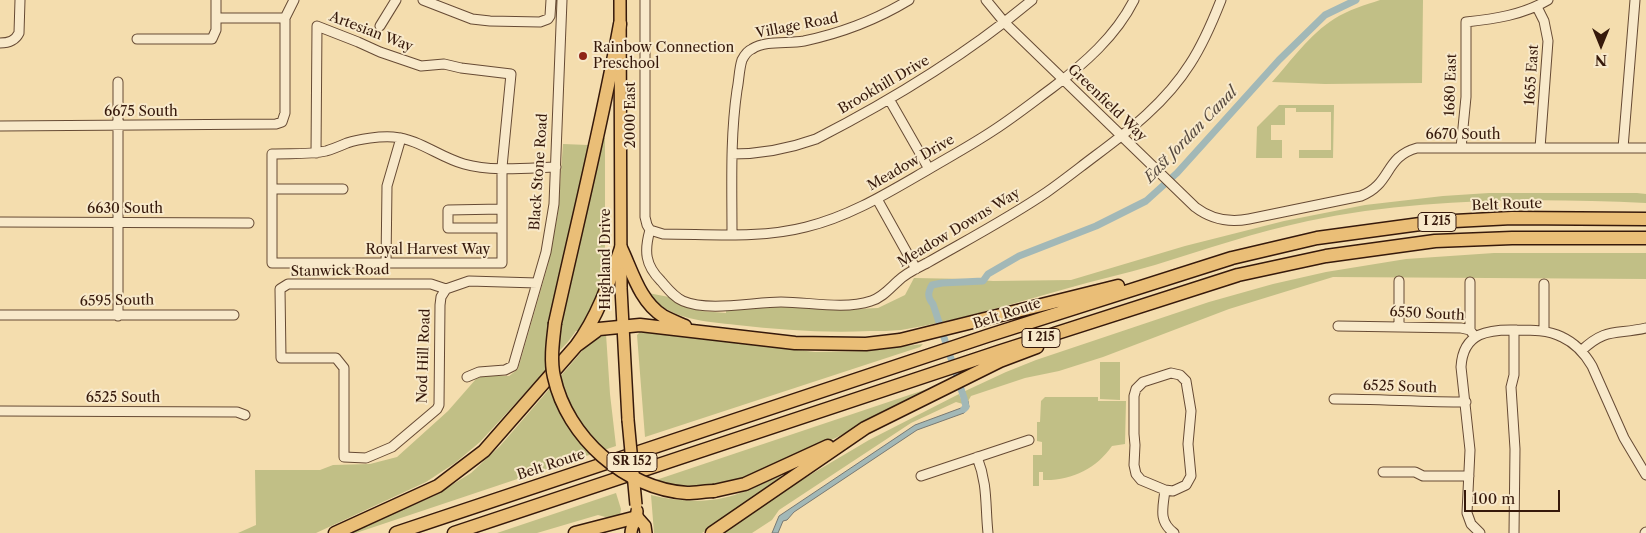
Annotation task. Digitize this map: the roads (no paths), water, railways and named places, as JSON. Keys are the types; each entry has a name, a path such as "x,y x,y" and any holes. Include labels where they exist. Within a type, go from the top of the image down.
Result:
{"highway":[{"path":"620,24 602,119 555,323 552,346 553,375 560,399 573,423 594,449 618,468 641,482 688,493 714,491 745,484 1000,362 1171,297"},
{"name":"Belt Route","path":"396,533 987,336 1232,258 1317,238 1435,222 1512,218 1646,219"},
{"name":"I 215","path":"454,533 998,352 1238,276 1326,256 1434,241 1512,238 1646,238"},
{"path":"621,248 639,289 651,306 662,316 696,331"},
{"path":"334,533 438,486 484,451 590,328 603,299 621,248"},
{"path":"576,346 599,329 640,325 795,343 866,344 900,340 1232,258"},
{"path":"712,533 865,428"},
{"path":"575,533 636,511"}],"main road":[{"name":"Highland Drive","path":"620,0 622,326 636,511 631,533"},
{"name":"Highland Drive","path":"636,511 645,526 646,533"}],"street":[{"path":"0,43 12,41 17,37 20,27 20,0"},
{"path":"137,39 212,39 216,30 216,0"},
{"path":"216,18 285,18 294,0"},
{"path":"380,26 396,0"},
{"path":"423,0 463,16 482,20 540,22 548,19 551,11 551,0"},
{"name":"Black Stone Road","path":"467,377 479,372 501,371 513,366 546,252 556,167 562,0"},
{"name":"2000 East","path":"645,0 645,217 650,230"},
{"name":"Village Road","path":"732,234 732,154 736,100 741,64 749,50 759,45 797,42 829,36 860,26 910,0"},
{"name":"Greenfield Way","path":"986,0 1005,23 1195,207 1204,214 1214,218"},
{"name":"Brookhill Drive","path":"732,154 772,152 795,147 816,139 942,67 1005,23 1032,0"},
{"name":"Meadow Drive","path":"650,230 663,234 781,232 830,220 877,199 992,132 1063,80 1095,52 1114,30 1134,0"},
{"name":"Meadow Downs Way","path":"650,230 647,242 647,259 650,269 674,296 685,302 700,305 778,302 832,305 858,304 872,301 901,278 1046,193 1122,136 1158,104 1189,66 1210,29 1221,0"},
{"path":"1537,7 1548,0"},
{"path":"1623,148 1635,0"},
{"name":"1680 East","path":"1461,148 1466,97 1466,22 1508,16 1537,7"},
{"name":"1655 East","path":"1537,7 1544,21 1548,41 1540,148"},
{"name":"6675 South","path":"0,126 270,126 282,122 285,113 285,18"},
{"name":"Artesian Way","path":"316,153 316,26 380,52 421,66 444,64 511,74"},
{"name":"Royal Harvest Way","path":"316,153 272,154 272,263 502,264 502,168 511,74"},
{"path":"118,82 118,316"},
{"path":"888,98 928,169"},
{"path":"316,153 328,151 357,140 392,137 421,144 464,164 487,168 556,167"},
{"path":"386,263 387,186 401,138"},
{"name":"6670 South","path":"1214,218 1239,221 1361,196 1380,184 1396,159 1409,150 1428,148 1646,148"},
{"path":"272,189 342,189"},
{"path":"877,199 916,269"},
{"path":"502,209 448,210 448,228 502,228"},
{"name":"6630 South","path":"0,222 249,223"},
{"path":"1399,281 1399,326"},
{"path":"446,289 457,284 469,282 537,283"},
{"path":"1470,282 1472,334 1461,362 1470,450 1467,513 1474,531"},
{"name":"Stanwick Road","path":"344,457 344,368 336,358 281,358 280,289 288,284 431,284 446,289"},
{"path":"1544,284 1544,331"},
{"name":"Nod Hill Road","path":"344,457 366,458 392,447 437,409 439,405 440,306 441,297 446,289"},
{"name":"6595 South","path":"0,316 234,315"},
{"name":"6550 South","path":"1338,326 1461,328 1472,334 1492,330 1544,331 1564,338 1582,351"},
{"path":"1646,328 1602,335 1582,351 1592,366 1624,438 1646,475"},
{"path":"1514,330 1514,375 1511,387 1515,450 1514,533"},
{"path":"1175,374 1183,377 1188,385 1191,409 1188,444 1190,476 1189,481 1183,487 1173,491 1165,490 1141,480 1135,470 1134,394 1140,383 1162,375 1175,374"},
{"name":"6525 South","path":"1334,399 1466,402"},
{"name":"6525 South","path":"0,411 237,412 245,415"},
{"path":"921,476 1029,440"},
{"path":"977,457 982,469 986,491 988,533"},
{"path":"1383,472 1414,472 1423,476 1469,476"},
{"path":"1165,490 1163,519 1167,527 1174,533"}],"waterway":[{"name":"East Jordan Canal","path":"964,409 966,407 964,398 929,297 932,285 983,281 988,274 1019,256 1096,226 1146,201 1177,173 1279,60 1325,15 1356,0"}],"place":[{"name":"Rainbow Connection Preschool","path":"583,56"}]}
